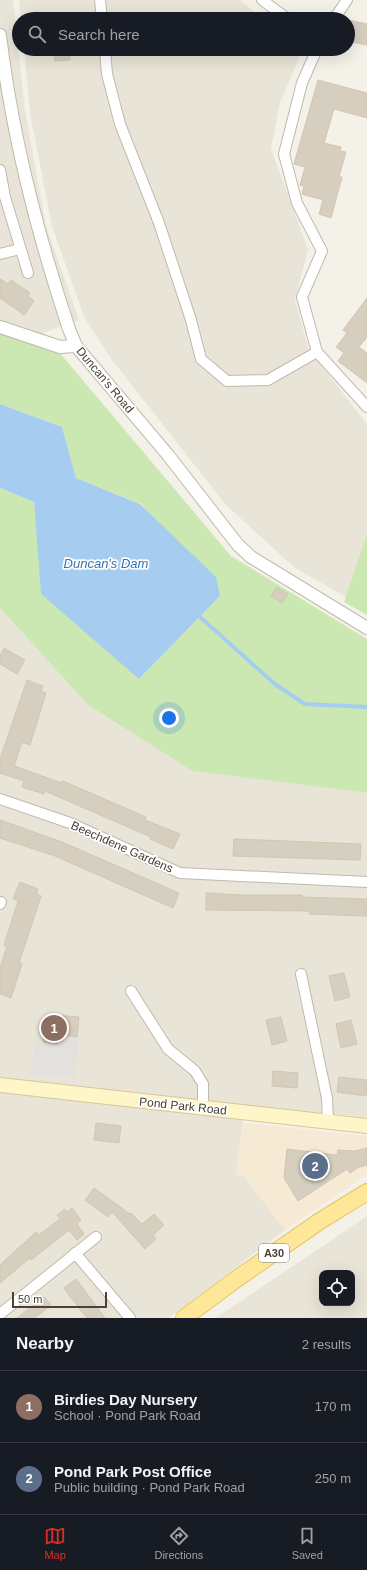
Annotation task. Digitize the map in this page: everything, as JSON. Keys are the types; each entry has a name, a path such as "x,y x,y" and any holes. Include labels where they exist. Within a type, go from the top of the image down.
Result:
{"main road":[{"name":"Pond Park Road","path":"0,1085 367,1126"},
{"name":"A30","path":"184,1318 267,1257 320,1221 367,1192"}],"street":[{"path":"100,0 101,12"},
{"path":"262,0 278,12"},
{"path":"339,12 347,0"},
{"name":"Duncan's Road","path":"0,35 1,57 16,140 36,225 69,330 76,346 168,455 238,545 263,565 367,628"},
{"path":"106,56 107,74 120,124 160,223 191,320 201,359 227,380 268,380 317,352"},
{"path":"314,56 302,83 284,154 297,203 322,251 302,297 317,352 367,407"},
{"path":"0,170 5,197 28,272"},
{"path":"0,254 20,249"},
{"path":"0,328 60,347 76,346"},
{"name":"Beechdene Gardens","path":"0,799 70,823 180,873 367,882"},
{"path":"301,974 327,1098 328,1121"},
{"path":"131,990 168,1049 196,1071 202,1084 203,1108"},
{"path":"0,1314 96,1237"},
{"path":"76,1254 130,1318"}],"shaded area":[{"path":"0,0 13,0 14,12 12,12 12,56 19,56 25,111 46,226 79,320 43,333 0,321"},
{"path":"19,0 240,0 255,12 20,12"},
{"path":"25,56 300,56 280,102 271,149 308,249 295,300 309,350 367,424 367,609 295,568 226,505 112,360 84,317 52,226 30,113"},
{"path":"0,608 88,705 192,771 367,793 367,1117 245,1106 236,1174 244,1176 285,1230 169,1318 0,1318"},
{"path":"63,1037 79,1038 75,1076 31,1076 35,1041 57,1044 58,1040 63,1040"},
{"path":"243,1123 367,1136 367,1174 285,1230 244,1176 236,1174"},
{"path":"367,1216 367,1318 216,1318"}],"green space":[{"path":"0,321 43,333 231,556 367,639 367,793 192,771 88,705 0,608 0,488 34,502 37,537 139,679 220,596 141,504 76,478 62,427 0,404"},
{"path":"367,534 367,615 344,602"}],"water":[{"name":"Duncan's Dam","path":"0,404 62,427 76,478 140,504 216,577 220,596 139,679 41,594 34,502 0,488"}],"building":[{"path":"355,21 367,24 367,45 355,42"},
{"path":"55,56 70,56 70,60 55,61"},
{"path":"318,80 367,93 367,118 334,109 324,143 341,147 340,151 346,152 339,177 342,177 331,218 319,214 323,200 302,194 304,186 300,185 305,167 294,164"},
{"path":"0,279 8,284 11,280 30,293 28,296 34,301 24,315 0,298"},
{"path":"367,298 367,337 359,347 367,353 367,383 338,361 344,353 336,347 347,333 343,330"},
{"path":"277,587 288,594 282,603 271,596"},
{"path":"4,648 25,660 17,674 0,664 0,656"},
{"path":"27,680 43,686 41,691 46,693 30,745 22,742 14,766 62,783 63,781 146,817 145,820 180,834 173,849 150,839 151,837 45,791 44,794 22,787 24,781 0,773 0,759"},
{"path":"0,820 62,842 179,893 173,908 55,856 0,838"},
{"path":"234,839 361,844 360,860 233,856"},
{"path":"20,882 38,889 37,894 41,896 19,963 22,964 11,998 0,994 0,968 7,946 4,945 18,901 13,898"},
{"path":"206,893 241,895 302,895 302,897 367,899 367,916 309,914 310,911 206,910"},
{"path":"344,973 350,997 335,1001 329,976"},
{"path":"55,1015 79,1017 77,1037 63,1035 63,1041 58,1040 58,1044 43,1042 46,1018 55,1019"},
{"path":"281,1017 287,1041 272,1045 266,1020"},
{"path":"351,1020 357,1044 341,1048 336,1024"},
{"path":"273,1071 298,1073 297,1088 272,1086"},
{"path":"339,1077 367,1080 366,1096 337,1092"},
{"path":"96,1123 121,1126 119,1143 94,1140"},
{"path":"367,1148 367,1165 359,1167 350,1173 347,1169 298,1201 284,1178 287,1149 337,1155 338,1150 355,1151"},
{"path":"94,1188 130,1214 131,1213 142,1224 154,1214 164,1225 153,1235 156,1239 145,1249 112,1212 108,1217 85,1200"},
{"path":"72,1208 81,1220 77,1224 84,1234 77,1240 69,1230 31,1260 30,1258 0,1283 0,1265 36,1232 39,1235 60,1219 57,1215 65,1209 67,1212"},
{"path":"76,1279 105,1318 87,1318 68,1294 64,1288"},
{"path":"44,1297 51,1305 35,1318 17,1318"}],"waterway":[{"path":"200,617 276,685 305,704 367,707"}],"place":[{"name":"Birdies Day Nursery","path":"54,1028"},
{"name":"Pond Park Post Office","path":"315,1166"}]}
